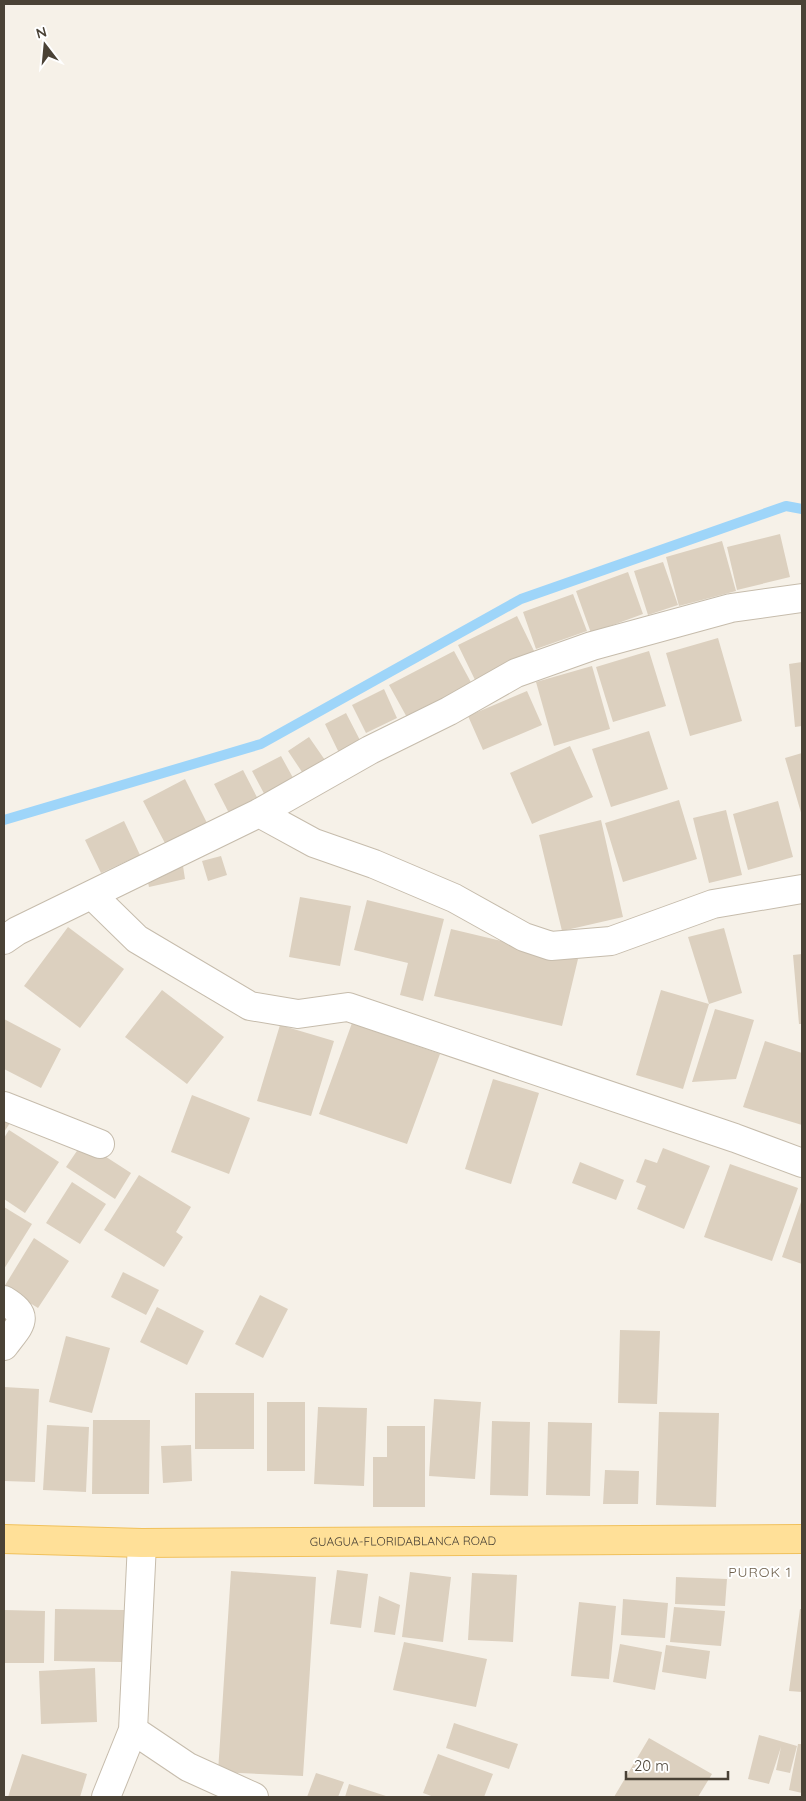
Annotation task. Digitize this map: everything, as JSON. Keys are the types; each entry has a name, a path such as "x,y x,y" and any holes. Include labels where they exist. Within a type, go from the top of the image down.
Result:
{"main road":[{"name":"GUAGUA-FLORIDABLANCA ROAD","path":"4,1539 142,1543 802,1539"}],"street":[{"path":"4,940 17,931 259,813 370,750 448,711 516,673 592,646 731,608 802,598"},
{"path":"259,813 314,843 374,864 454,898 524,937 551,946 611,941 713,904 802,889"},
{"path":"92,895 137,939 250,1006 298,1014 348,1007 735,1138 802,1163"},
{"path":"4,1106 100,1144"},
{"path":"4,1300 19,1309 22,1317 19,1325 4,1346"},
{"path":"106,1797 133,1730 142,1543"},
{"path":"133,1730 188,1767 254,1797"}],"building":[{"path":"780,534 790,577 737,590 727,547"},
{"path":"722,541 736,591 679,606 666,557"},
{"path":"663,562 678,605 648,615 634,571"},
{"path":"628,572 643,614 591,633 576,591"},
{"path":"573,594 587,631 536,649 523,612"},
{"path":"517,616 536,655 477,684 458,645"},
{"path":"718,638 742,721 690,736 666,653"},
{"path":"454,651 473,686 409,721 389,685"},
{"path":"649,651 666,706 613,722 596,667"},
{"path":"802,662 802,726 795,727 789,664"},
{"path":"592,666 610,729 554,746 536,682"},
{"path":"384,689 397,718 366,733 352,705"},
{"path":"527,691 542,725 483,750 468,716"},
{"path":"346,713 363,746 341,757 325,724"},
{"path":"649,731 668,789 611,807 592,749"},
{"path":"309,737 327,763 306,778 288,751"},
{"path":"570,746 593,797 532,824 510,773"},
{"path":"802,753 802,816 785,758"},
{"path":"281,756 297,785 268,801 252,771"},
{"path":"243,770 261,805 232,819 214,784"},
{"path":"185,779 208,825 167,847 143,801"},
{"path":"679,800 697,859 623,882 605,823"},
{"path":"778,801 793,857 748,870 733,814"},
{"path":"726,810 742,875 709,883 693,818"},
{"path":"601,820 623,917 562,931 539,835"},
{"path":"124,821 140,855 101,873 85,840"},
{"path":"221,856 227,875 208,881 202,861"},
{"path":"183,866 185,879 149,887 146,874"},
{"path":"300,897 351,906 340,966 289,957"},
{"path":"367,900 444,919 423,1001 400,995 408,963 354,950"},
{"path":"68,927 124,969 80,1028 24,986"},
{"path":"724,928 742,993 709,1004 688,937"},
{"path":"451,929 578,959 562,1026 434,996"},
{"path":"802,954 802,1024 799,1024 793,955"},
{"path":"162,990 224,1037 187,1084 125,1037"},
{"path":"661,990 709,1004 683,1089 636,1075"},
{"path":"715,1009 754,1020 736,1079 692,1082"},
{"path":"4,1019 61,1049 41,1088 4,1069"},
{"path":"352,1023 440,1054 407,1144 319,1114"},
{"path":"280,1025 334,1041 311,1116 257,1101"},
{"path":"765,1041 802,1053 802,1125 743,1107"},
{"path":"493,1079 539,1093 511,1184 465,1169"},
{"path":"192,1095 250,1118 229,1174 171,1152"},
{"path":"4,1119 10,1123 4,1132"},
{"path":"9,1130 59,1162 25,1213 4,1199 4,1138"},
{"path":"83,1142 131,1173 115,1199 66,1167"},
{"path":"663,1148 710,1166 684,1229 637,1209 646,1186 636,1182 645,1159 657,1163"},
{"path":"580,1162 624,1180 616,1200 572,1183"},
{"path":"730,1164 798,1188 772,1261 704,1237"},
{"path":"139,1175 191,1207 176,1232 183,1237 164,1267 104,1230"},
{"path":"72,1182 106,1204 80,1244 46,1223"},
{"path":"802,1199 802,1264 782,1257"},
{"path":"4,1207 32,1224 4,1269"},
{"path":"34,1238 69,1261 38,1308 4,1287"},
{"path":"123,1272 159,1290 146,1315 111,1297"},
{"path":"260,1295 288,1309 263,1358 235,1344"},
{"path":"157,1307 204,1331 187,1365 140,1342"},
{"path":"620,1330 660,1331 657,1404 618,1403"},
{"path":"66,1336 110,1348 92,1413 49,1402"},
{"path":"4,1387 39,1389 35,1482 4,1481"},
{"path":"195,1393 254,1393 254,1449 195,1449"},
{"path":"434,1399 481,1402 475,1479 429,1476"},
{"path":"267,1402 305,1402 305,1471 267,1471"},
{"path":"318,1407 367,1408 364,1486 314,1484"},
{"path":"659,1412 719,1413 716,1507 656,1505"},
{"path":"93,1420 150,1420 149,1494 92,1494"},
{"path":"492,1421 530,1422 528,1496 490,1495"},
{"path":"548,1422 592,1423 590,1496 546,1495"},
{"path":"47,1425 89,1427 86,1492 43,1490"},
{"path":"387,1426 425,1426 425,1507 373,1507 373,1457 387,1457"},
{"path":"191,1445 192,1481 163,1483 161,1446"},
{"path":"605,1470 639,1471 638,1504 603,1504"},
{"path":"337,1570 368,1574 361,1628 330,1624"},
{"path":"231,1571 316,1577 303,1776 218,1772"},
{"path":"410,1572 451,1577 443,1642 402,1637"},
{"path":"472,1573 517,1575 513,1642 468,1640"},
{"path":"676,1577 727,1579 725,1606 675,1604"},
{"path":"379,1596 400,1605 395,1635 374,1632"},
{"path":"623,1599 668,1603 665,1638 621,1635"},
{"path":"579,1602 616,1606 609,1679 571,1676"},
{"path":"674,1607 725,1611 721,1646 670,1642"},
{"path":"55,1609 124,1610 122,1662 54,1661"},
{"path":"800,1609 802,1609 802,1692 789,1691"},
{"path":"4,1610 45,1611 44,1663 4,1663"},
{"path":"404,1642 487,1659 476,1707 393,1690"},
{"path":"620,1644 662,1652 655,1690 613,1682"},
{"path":"666,1645 710,1651 706,1679 662,1672"},
{"path":"95,1668 97,1722 41,1724 39,1671"},
{"path":"454,1723 518,1744 509,1769 446,1748"},
{"path":"759,1735 797,1746 790,1773 776,1770 781,1747 769,1784 748,1779"},
{"path":"649,1738 712,1774 698,1797 614,1797"},
{"path":"798,1744 802,1744 802,1793 789,1790"},
{"path":"22,1754 87,1774 80,1797 8,1797"},
{"path":"438,1754 493,1774 484,1797 434,1797 423,1793"},
{"path":"316,1773 344,1782 338,1797 307,1797"},
{"path":"349,1784 389,1797 345,1797"}],"waterway":[{"path":"4,820 261,744 521,599 786,506 802,509"}],"district":[{"name":"PUROK 1","path":"760,1572"}]}
